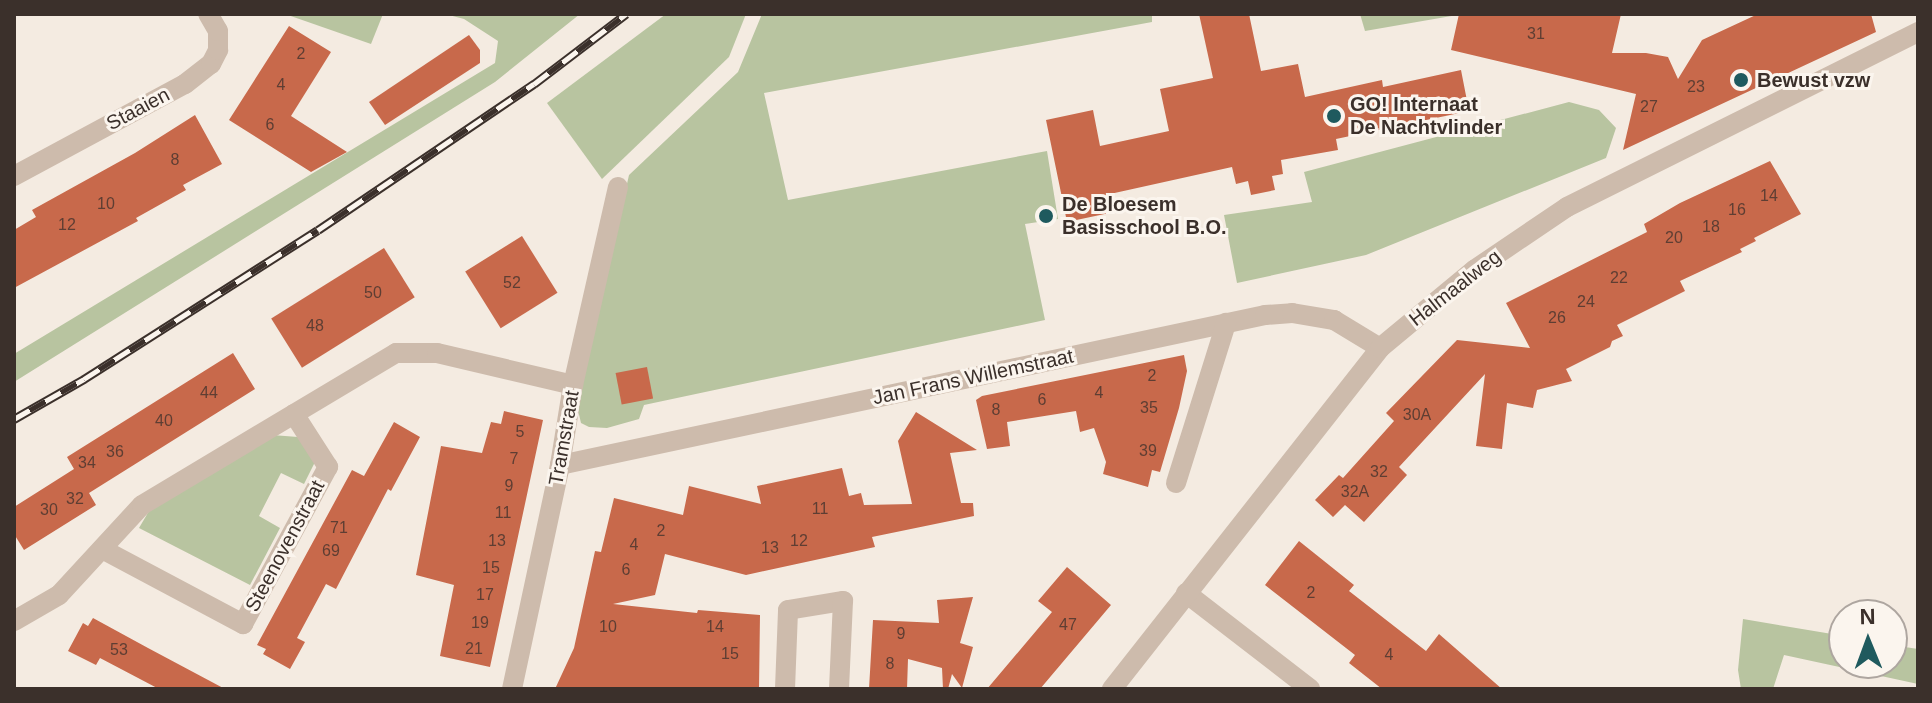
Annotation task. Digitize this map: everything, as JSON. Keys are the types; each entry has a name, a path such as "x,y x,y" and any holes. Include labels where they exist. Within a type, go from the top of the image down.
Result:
{"street":[{"name":"Staaien","path":"14,176 185,84 211,64 218,50 218,31 208,14"},
{"name":"Halmaalweg","path":"1112,689 1380,348 1474,270 1567,207 1918,32"},
{"name":"Tramstraat","path":"512,689 560,465 573,385 618,187"},
{"name":"Jan Frans Willemstraat","path":"560,465 1265,315 1314,315 1344,325 1380,348"},
{"path":"1176,483 1226,323"},
{"path":"14,621 59,595 142,505 396,353 437,353 573,385"},
{"name":"Steenovenstraat","path":"102,549 243,624 328,467 294,414"},
{"path":"1186,593 1310,689"},
{"path":"785,689 788,610 843,601 839,689"}],"green space":[{"path":"285,14 383,14 371,44"},
{"path":"445,14 580,14 495,82 14,382 14,354 495,63 498,41 464,19"},
{"path":"666,14 746,14 729,57 602,179 547,103"},
{"path":"762,14 1152,14 1152,22 764,93 788,200 1047,151 1058,219 1025,224 1045,320 644,405 639,419 607,428 589,427 581,423 577,406 629,175 738,72"},
{"path":"1360,14 1463,14 1365,31"},
{"path":"1569,102 1599,110 1616,128 1606,158 1366,255 1237,283 1224,215 1312,202 1304,172"},
{"path":"272,435 298,437 315,462 304,484 281,473 259,516 280,528 250,585 139,528 149,511"},
{"path":"1743,619 1828,633 1828,665 1784,655 1773,689 1741,689 1738,670"},
{"path":"1908,647 1918,649 1918,684 1895,679 1908,679"}],"building":[{"name":"GO! Internaat De Nachtvlinder","path":"1199,14 1249,14 1261,71 1298,64 1305,97 1382,80 1383,87 1461,70 1469,111 1336,139 1338,150 1281,160 1283,174 1272,176 1275,190 1251,195 1248,181 1236,184 1232,167 1110,194 1114,212 1067,222 1046,120 1093,110 1100,146 1169,131 1160,89 1213,78"},
{"path":"1459,14 1621,14 1612,53 1646,53 1668,57 1678,79 1702,40 1758,14 1871,14 1876,32 1623,150 1636,94 1451,50"},
{"path":"289,26 331,52 291,116 347,152 311,172 229,120"},
{"path":"469,35 480,50 480,63 385,125 369,102"},
{"path":"195,115 222,164 183,185 186,190 136,218 138,221 14,288 14,230 36,217 32,210 135,153"},
{"path":"1770,161 1801,214 1754,238 1756,241 1740,249 1742,252 1680,281 1685,291 1617,325 1623,336 1612,341 1610,347 1566,369 1572,381 1537,390 1533,408 1507,403 1502,449 1476,446 1485,374 1399,467 1407,475 1364,522 1345,505 1333,517 1315,500 1339,475 1343,478 1394,421 1386,413 1457,340 1530,348 1506,303 1647,232 1644,224 1680,203"},
{"path":"522,236 558,293 501,328 465,272"},
{"path":"384,248 415,297 302,368 271,318"},
{"path":"233,353 255,389 89,493 96,505 24,550 14,534 14,507 74,469 67,457"},
{"path":"1184,355 1187,371 1179,408 1160,472 1152,470 1148,487 1103,474 1106,462 1094,428 1080,432 1076,411 1007,422 1010,446 987,449 976,400 982,396"},
{"path":"647,367 653,398 622,405 616,373"},
{"path":"504,411 543,420 490,667 440,656 454,585 416,575 441,446 482,453 491,422 501,424"},
{"path":"916,412 977,450 950,453 961,503 973,503 974,516 872,537 875,547 746,575 665,554 655,595 613,604 697,613 698,610 760,615 759,689 555,689 574,648 595,551 601,552 614,498 683,515 689,486 761,504 757,486 842,468 849,496 861,493 864,505 912,504 898,441"},
{"path":"394,422 420,437 391,491 388,489 336,589 326,584 297,638 305,642 290,669 263,654 266,649 257,645 352,470 364,476"},
{"path":"1299,541 1354,585 1349,591 1426,651 1439,634 1502,689 1382,689 1349,663 1355,655 1265,585"},
{"path":"1067,567 1111,605 1040,689 987,689 1052,612 1038,601"},
{"path":"973,597 960,643 973,647 962,688 952,674 948,689 943,689 942,668 908,659 907,689 869,689 873,620 939,623 937,600"},
{"path":"93,618 225,689 159,689 100,658 96,665 68,651 83,623 88,626"}],"railway":[{"path":"14,419 84,379 318,230 534,84 626,14"}],"place":[{"name":"Bewust vzw","path":"1741,80"},
{"name":"GO! Internaat De Nachtvlinder","path":"1334,116"},
{"name":"De Bloesem Basisschool B.O.","path":"1046,216"}]}
